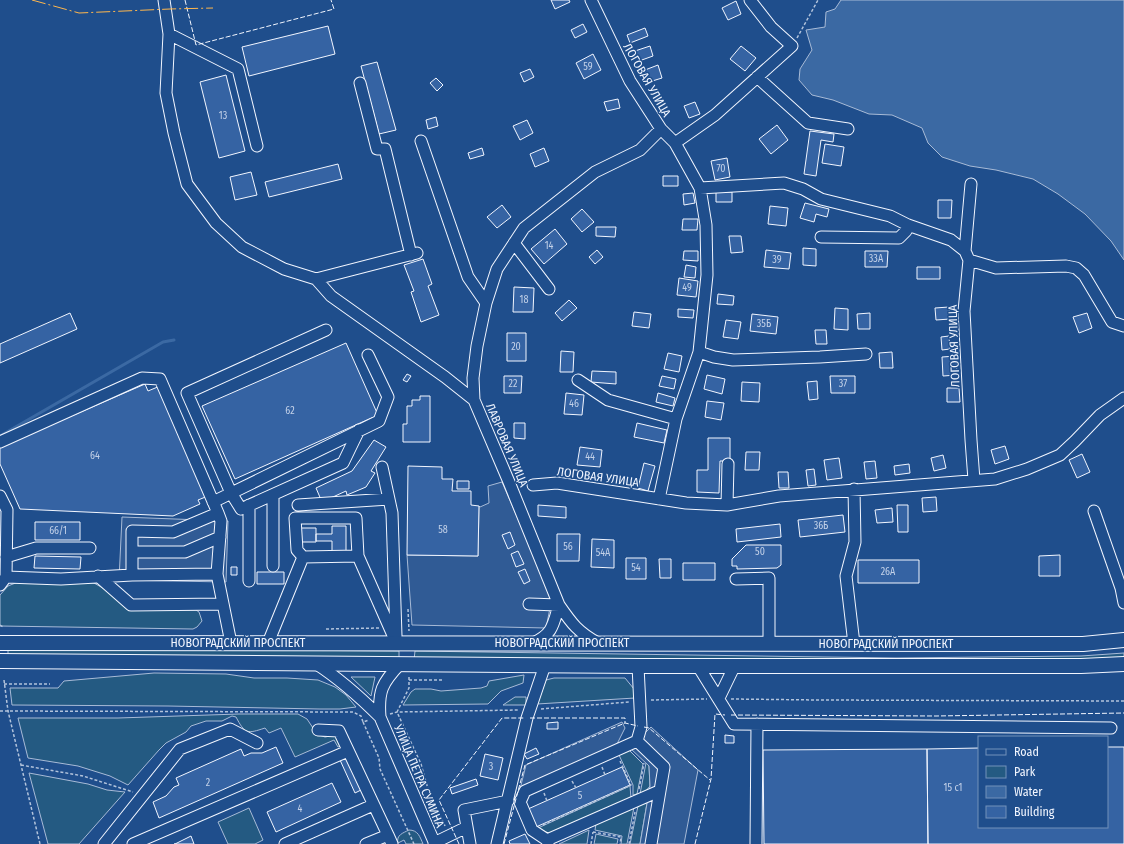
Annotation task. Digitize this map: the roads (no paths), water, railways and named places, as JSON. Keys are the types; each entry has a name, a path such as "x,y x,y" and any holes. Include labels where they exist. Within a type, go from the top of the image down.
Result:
{"main road":[{"name":"НОВОГРАДСКИЙ ПРОСПЕКТ","path":"0,642 1084,644 1124,640"},
{"name":"НОВОГРАДСКИЙ ПРОСПЕКТ","path":"0,661 545,666 1081,666 1124,664"}],"street":[{"path":"164,0 169,34 166,92 174,133 187,184 216,222 242,247 284,269 316,279 331,296 445,376 474,400"},
{"name":"ЛОГОВАЯ УЛИЦА","path":"591,0 630,81 661,129 675,143 700,188 706,225 707,275 699,352 676,420 659,499"},
{"path":"675,143 715,115 792,46 770,27 750,0"},
{"path":"169,34 238,69 257,146"},
{"path":"757,77 808,123 848,129"},
{"path":"316,279 414,254 385,149 377,149 360,83"},
{"name":"ЛАВРОВАЯ УЛИЦА","path":"598,643 585,636 572,625 559,605 474,400 473,378 486,303 498,269 524,228 595,172 640,150 661,129"},
{"path":"421,141 468,276 486,303"},
{"path":"700,188 784,183 803,189 821,199 890,216 908,225 951,240 967,256 996,268 1066,266 1076,268 1084,275 1112,322 1124,326"},
{"name":"ЛОГОВАЯ УЛИЦА","path":"971,184 964,311 970,440 974,480"},
{"path":"821,237 899,238 906,231 908,225"},
{"path":"514,243 549,289"},
{"path":"326,330 187,393 231,493 241,509 343,463 359,430"},
{"path":"699,352 714,357 733,360 866,354"},
{"path":"213,502 379,421 388,397 368,355"},
{"path":"0,442 142,378 160,379 221,521 217,574 231,643"},
{"path":"578,380 608,400 676,420"},
{"name":"ЛОГОВАЯ УЛИЦА","path":"533,485 557,483 686,503 727,505 779,496 995,478 1021,471 1060,455 1100,415 1124,398"},
{"path":"727,505 728,464"},
{"path":"382,466 392,513 393,628"},
{"path":"854,489 855,542 846,576 854,644"},
{"path":"273,495 273,566"},
{"path":"0,496 6,510 6,557 3,581 98,576 217,574"},
{"path":"298,505 389,499"},
{"path":"249,506 249,580"},
{"path":"1094,510 1121,588 1124,603"},
{"path":"132,575 132,531 173,532 218,513"},
{"path":"303,557 297,550 295,518 356,518 358,556 393,628 402,642"},
{"path":"132,552 185,552 220,537"},
{"path":"6,557 36,548 90,548"},
{"path":"303,557 358,556"},
{"path":"268,643 303,557"},
{"path":"98,576 131,605 223,604"},
{"path":"736,579 769,578 769,644"},
{"path":"529,604 559,605 553,627 544,638 533,643"},
{"path":"315,664 351,689 380,718"},
{"path":"380,718 378,702 382,687 390,675 405,664"},
{"path":"719,698 735,665"},
{"path":"498,844 527,718 545,666"},
{"path":"638,666 641,727 637,741 525,791 520,802 532,830 547,842 659,791"},
{"path":"698,666 734,724 1111,728"},
{"name":"УЛИЦА ПЕТРА СУМИНА","path":"380,718 434,843"},
{"path":"756,844 757,724"},
{"path":"104,844 180,749 230,730 257,743"},
{"path":"318,730 339,731 390,840 370,843"},
{"path":"637,741 664,767 651,844"},
{"path":"133,844 348,751"},
{"path":"470,844 464,810 508,801"},
{"path":"285,844 373,804"},
{"path":"434,843 467,827"}],"water":[{"path":"841,0 1124,0 1124,260 1111,241 1085,214 1058,194 1033,179 996,170 970,166 942,157 928,143 922,128 892,115 869,114 833,100 812,95 799,80 800,69 812,50 806,30 825,27 826,12 835,9"}],"waterway":[{"path":"0,436 163,342 174,340"}]}
